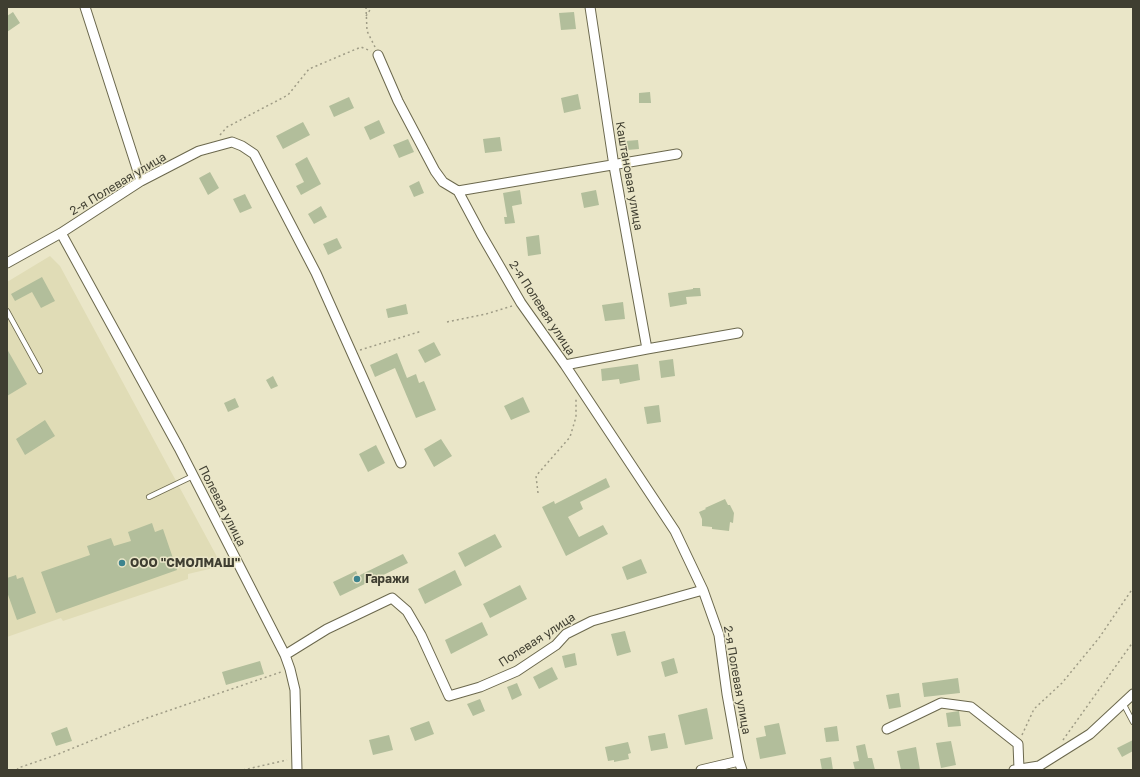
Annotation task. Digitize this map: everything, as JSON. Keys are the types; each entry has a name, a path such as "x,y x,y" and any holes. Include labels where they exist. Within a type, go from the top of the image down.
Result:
{"street":[{"path":"85,7 141,181"},
{"name":"Каштановая улица","path":"590,7 614,166 647,349"},
{"name":"2-я Полевая улица","path":"378,54 398,101 435,171 443,182 458,191 481,234 522,303 566,365 675,531 703,590 719,635 727,694 740,765"},
{"name":"2-я Полевая улица","path":"7,263 61,233 141,181 199,151 232,142 242,146 254,154 316,273 401,463"},
{"path":"458,191 614,166 677,154"},
{"name":"Полевая улица","path":"61,233 193,476 285,655 327,629 392,598 407,611 421,635 449,696 480,687 517,671 556,644 566,634 592,621 703,590"},
{"path":"566,365 738,333"},
{"path":"285,655 295,690 297,770"},
{"path":"887,729 941,703 971,707 1018,744 1016,770 1038,768 1090,734 1133,694"},
{"path":"701,770 740,765"}],"lane":[{"path":"7,311 40,371"},
{"path":"149,497 193,476"},
{"path":"1123,703 1133,722"}],"path":[{"path":"366,7 367,30 378,54"},
{"path":"366,16 372,7"},
{"path":"210,148 227,127 288,95 309,69 360,47 378,54"},
{"path":"447,322 486,314 522,303"},
{"path":"352,352 422,331"},
{"path":"538,493 536,476 570,437 576,417 576,396"},
{"path":"1018,744 1034,709 1062,683 1099,638 1133,588"},
{"path":"1062,742 1133,642"},
{"path":"17,770 18,768 56,755 148,718 290,669"},
{"path":"243,770 296,758"}],"shaded area":[{"path":"50,256 60,266 222,566 188,574 188,579 63,621 61,618 7,637 7,282"}],"building":[{"path":"13,12 20,23 7,32 7,16"},
{"path":"574,12 576,29 561,30 559,13"},
{"path":"650,92 651,103 639,103 639,93"},
{"path":"578,94 581,109 564,113 561,98"},
{"path":"349,97 354,108 334,117 329,106"},
{"path":"379,120 385,133 370,140 364,127"},
{"path":"303,122 310,135 283,149 276,136"},
{"path":"500,137 502,151 485,153 483,139"},
{"path":"408,139 414,152 399,158 393,145"},
{"path":"638,140 639,149 627,150 626,141"},
{"path":"307,157 321,184 301,195 296,186 304,182 295,164"},
{"path":"210,172 219,188 208,195 199,178"},
{"path":"419,181 424,193 414,197 409,186"},
{"path":"520,190 522,204 512,206 515,223 505,224 504,217 507,217 503,193"},
{"path":"596,190 599,205 584,208 581,193"},
{"path":"245,194 252,208 240,213 233,199"},
{"path":"321,206 327,217 314,224 308,214"},
{"path":"539,235 541,254 528,256 526,237"},
{"path":"337,238 342,248 328,255 323,244"},
{"path":"42,277 55,301 41,308 32,292 15,301 11,294"},
{"path":"700,288 701,296 686,297 687,304 670,307 668,293"},
{"path":"623,302 625,319 605,321 602,305"},
{"path":"406,304 408,314 388,318 386,309"},
{"path":"434,342 441,355 425,363 418,350"},
{"path":"7,349 27,384 7,396"},
{"path":"397,353 407,378 416,374 419,383 424,381 436,410 416,418 395,368 375,377 370,365"},
{"path":"673,359 675,376 661,378 659,361"},
{"path":"638,364 640,380 620,384 619,379 602,381 601,369"},
{"path":"273,376 278,386 271,389 266,380"},
{"path":"523,397 530,412 511,420 504,406"},
{"path":"235,398 239,407 228,412 224,403"},
{"path":"659,405 661,422 647,424 644,407"},
{"path":"45,420 55,436 25,455 16,439"},
{"path":"441,439 452,456 434,467 424,449"},
{"path":"376,445 385,463 368,472 359,454"},
{"path":"606,478 610,487 580,502 583,509 568,517 579,537 603,525 608,534 566,556 542,507 554,501 555,504"},
{"path":"725,499 734,513 733,523 730,522 729,531 702,526 702,519 699,512"},
{"name":"ООО \"СМОЛМАШ\"","path":"152,523 155,532 163,529 177,570 56,613 41,572 90,555 87,546 111,538 114,546 131,541 128,532"},
{"path":"495,534 502,547 465,567 458,553"},
{"name":"Гаражи","path":"403,554 408,563 340,596 333,582 356,571 358,576"},
{"path":"641,559 647,573 627,580 622,567"},
{"path":"455,570 462,585 425,604 418,589"},
{"path":"16,575 17,579 23,577 36,613 17,620 7,592 7,578"},
{"path":"520,585 527,599 490,618 483,604"},
{"path":"482,622 488,635 451,654 445,640"},
{"path":"625,631 631,652 617,656 611,634"},
{"path":"575,653 577,665 565,668 562,656"},
{"path":"674,658 678,673 665,677 661,662"},
{"path":"260,661 264,674 226,685 222,672"},
{"path":"552,667 558,679 539,689 533,677"},
{"path":"958,678 960,693 924,697 922,683"},
{"path":"517,683 522,695 512,700 507,687"},
{"path":"899,693 901,707 889,709 886,695"},
{"path":"480,699 485,711 473,716 467,704"},
{"path":"707,708 713,739 685,745 678,715"},
{"path":"959,711 961,726 948,727 946,713"},
{"path":"429,721 434,734 415,741 410,728"},
{"path":"779,723 786,754 760,759 756,738 766,736 764,726"},
{"path":"837,726 839,741 826,742 824,728"},
{"path":"67,727 72,741 56,746 51,733"},
{"path":"665,733 668,748 651,751 648,736"},
{"path":"389,735 393,750 373,755 369,740"},
{"path":"1133,740 1133,751 1122,757 1117,748"},
{"path":"951,741 956,765 941,768 936,743"},
{"path":"628,742 631,753 628,754 629,759 614,762 614,760 608,761 605,747"},
{"path":"865,744 868,758 872,758 875,770 855,770 853,762 859,761 856,746"},
{"path":"916,747 920,770 901,770 897,751"},
{"path":"831,757 833,770 822,770 820,759"}],"place":[{"name":"ООО \"СМОЛМАШ\"","path":"122,563"},
{"name":"Гаражи","path":"357,579"}]}
